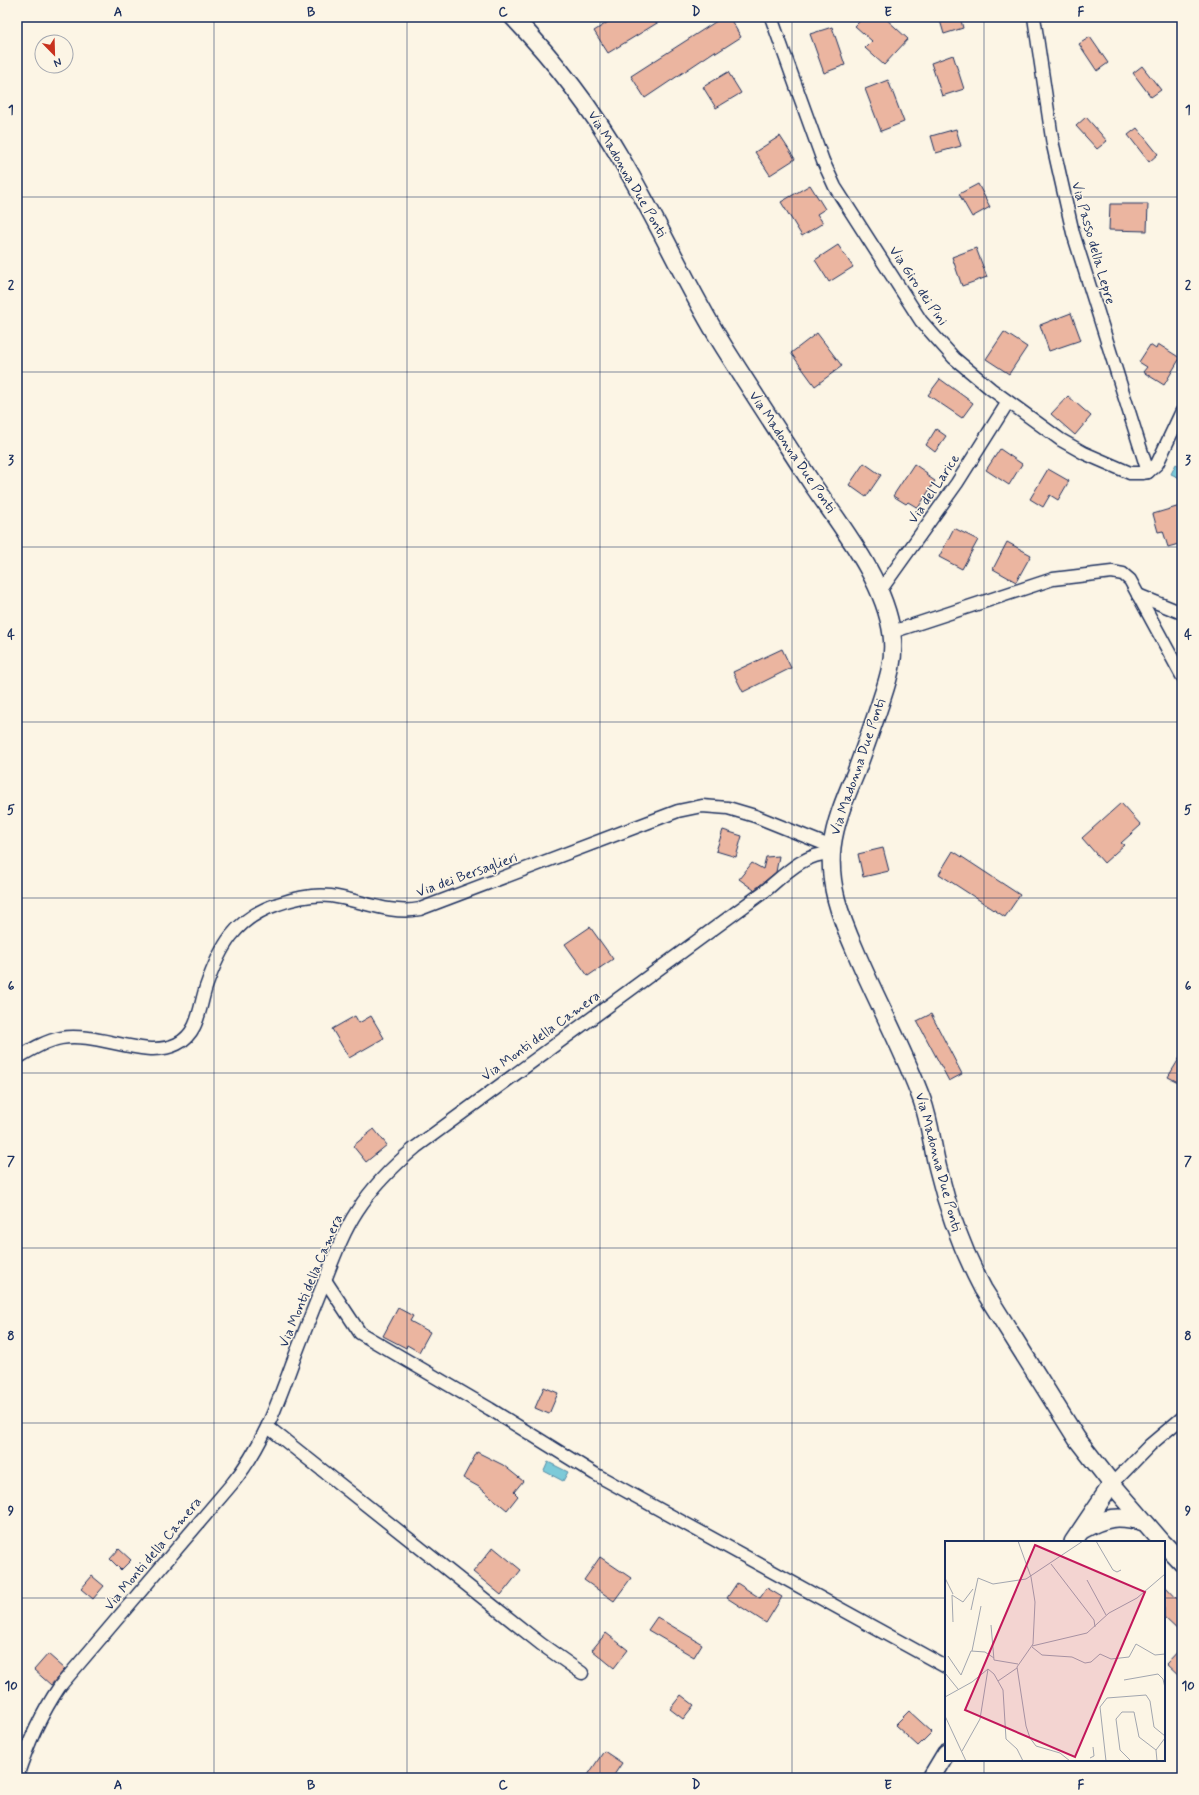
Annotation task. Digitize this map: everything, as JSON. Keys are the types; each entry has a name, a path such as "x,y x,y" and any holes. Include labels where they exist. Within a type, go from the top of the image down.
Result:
{"main road":[{"name":"Via Madonna Due Ponti","path":"513,17 571,83 602,127 623,162 719,340 755,398 844,530 880,591 888,612 892,632 893,655 890,672 872,727 842,808 832,850 831,875 839,912 870,988 915,1081 923,1102 937,1166 947,1202 966,1254 983,1289 1066,1424 1112,1484 1161,1541"},
{"path":"1076,1537 1112,1484"},
{"path":"1076,1537 1094,1523 1109,1518 1126,1518 1144,1522"},
{"path":"1165,1545 1182,1563"},
{"path":"931,1778 945,1755"}],"street":[{"name":"Via Giro dei Pini","path":"771,17 822,161 842,199 929,331 961,365 1008,402 1072,447 1125,472 1136,474 1148,472"},
{"name":"Via Passo della Lepre","path":"1034,17 1053,145 1073,234 1148,472"},
{"name":"Via del Larice","path":"880,591 957,483 1008,402"},
{"path":"1148,472 1160,460 1182,411"},
{"path":"892,632 1038,583 1065,577 1118,572 1130,580 1182,676"},
{"path":"1138,594 1182,612"},
{"name":"Via dei Bersaglieri","path":"17,1058 40,1045 61,1038 81,1037 148,1049 168,1048 177,1044 189,1035 194,1028 206,987 222,948 232,933 259,912 297,898 332,896 398,911 420,909 678,811 702,806 728,808 741,812 832,850"},
{"name":"Via Monti della Camera","path":"17,1777 24,1755 35,1730 60,1686 239,1476 252,1458 268,1427 325,1280 343,1238 357,1211 372,1190 399,1162 429,1138 765,891 798,864 813,855 832,850"},
{"path":"325,1280 360,1333 490,1409 595,1474 945,1666"},
{"path":"1112,1484 1150,1445 1182,1418"},
{"path":"268,1427 541,1644 582,1672"}],"water":[{"path":"1176,464 1182,467 1182,479 1171,474"},
{"path":"548,1462 568,1472 563,1481 544,1471"}],"building":[{"path":"616,17 667,17 608,53 594,31"},
{"path":"723,17 729,17 741,37 716,53 715,51 645,98 631,76"},
{"path":"864,17 884,17 908,39 884,65 865,48 872,41 855,26"},
{"path":"939,17 960,17 963,28 944,34"},
{"path":"832,27 845,65 824,73 810,34"},
{"path":"1090,37 1108,63 1097,71 1079,44"},
{"path":"953,55 964,89 942,96 931,63"},
{"path":"1142,66 1161,90 1151,97 1133,73"},
{"path":"728,72 741,93 716,108 703,87"},
{"path":"888,80 904,122 881,131 865,89"},
{"path":"1086,117 1107,141 1097,149 1076,126"},
{"path":"1137,128 1158,154 1149,162 1128,135"},
{"path":"956,129 961,146 936,153 931,136"},
{"path":"780,136 795,159 770,175 755,152"},
{"path":"978,184 990,207 972,217 959,194"},
{"path":"810,185 825,209 817,214 823,223 802,236 781,202"},
{"path":"1110,204 1148,204 1147,231 1109,230"},
{"path":"838,245 853,267 829,282 815,260"},
{"path":"976,248 987,277 962,286 952,257"},
{"path":"1071,313 1081,340 1049,351 1040,325"},
{"path":"1004,332 1027,347 1009,374 986,359"},
{"path":"817,333 842,366 815,386 791,353"},
{"path":"1158,344 1180,358 1164,385 1143,372 1147,367 1139,362 1150,345 1156,349"},
{"path":"940,379 973,403 962,418 928,395"},
{"path":"1068,396 1091,416 1075,435 1051,414"},
{"path":"936,429 946,436 935,452 926,445"},
{"path":"1000,449 1022,464 1009,485 986,470"},
{"path":"864,463 881,475 866,497 849,485"},
{"path":"914,464 935,481 918,508 908,502 906,504 893,496"},
{"path":"1048,469 1069,481 1058,500 1050,495 1043,507 1030,499"},
{"path":"1180,506 1182,514 1182,543 1168,547 1163,531 1158,532 1153,514"},
{"path":"954,528 978,540 962,569 939,557"},
{"path":"1007,542 1031,555 1016,582 993,569"},
{"path":"782,649 791,668 743,692 733,672"},
{"path":"1121,803 1141,825 1121,843 1124,845 1104,863 1082,838"},
{"path":"723,830 742,836 736,857 716,851"},
{"path":"883,848 889,871 863,877 858,854"},
{"path":"953,851 1020,895 1005,917 939,874"},
{"path":"779,856 776,872 754,890 739,879 752,863 763,869 766,857"},
{"path":"590,927 613,959 588,976 565,944"},
{"path":"931,1014 962,1074 949,1081 917,1021"},
{"path":"355,1016 359,1023 371,1016 384,1038 349,1058 332,1029"},
{"path":"1182,1054 1182,1084 1168,1077"},
{"path":"374,1129 387,1145 366,1162 353,1146"},
{"path":"398,1308 413,1316 410,1321 430,1332 419,1352 407,1345 406,1348 383,1336"},
{"path":"544,1387 558,1393 549,1414 535,1408"},
{"path":"477,1452 503,1465 523,1481 514,1492 518,1496 507,1510 479,1487 463,1478"},
{"path":"493,1547 521,1570 501,1595 473,1572"},
{"path":"119,1549 131,1560 121,1570 110,1559"},
{"path":"600,1557 631,1578 614,1601 584,1580"},
{"path":"92,1576 104,1586 93,1599 81,1589"},
{"path":"737,1583 760,1598 767,1588 782,1597 766,1623 727,1598"},
{"path":"1165,1586 1182,1604 1182,1634 1165,1618"},
{"path":"657,1617 702,1644 694,1657 648,1630"},
{"path":"606,1633 628,1650 614,1668 592,1650"},
{"path":"1182,1647 1182,1679 1166,1664"},
{"path":"48,1654 65,1669 51,1685 34,1670"},
{"path":"681,1695 694,1705 683,1719 670,1709"},
{"path":"909,1711 932,1732 918,1746 895,1725"},
{"path":"604,1751 622,1763 612,1778 586,1778"}]}
